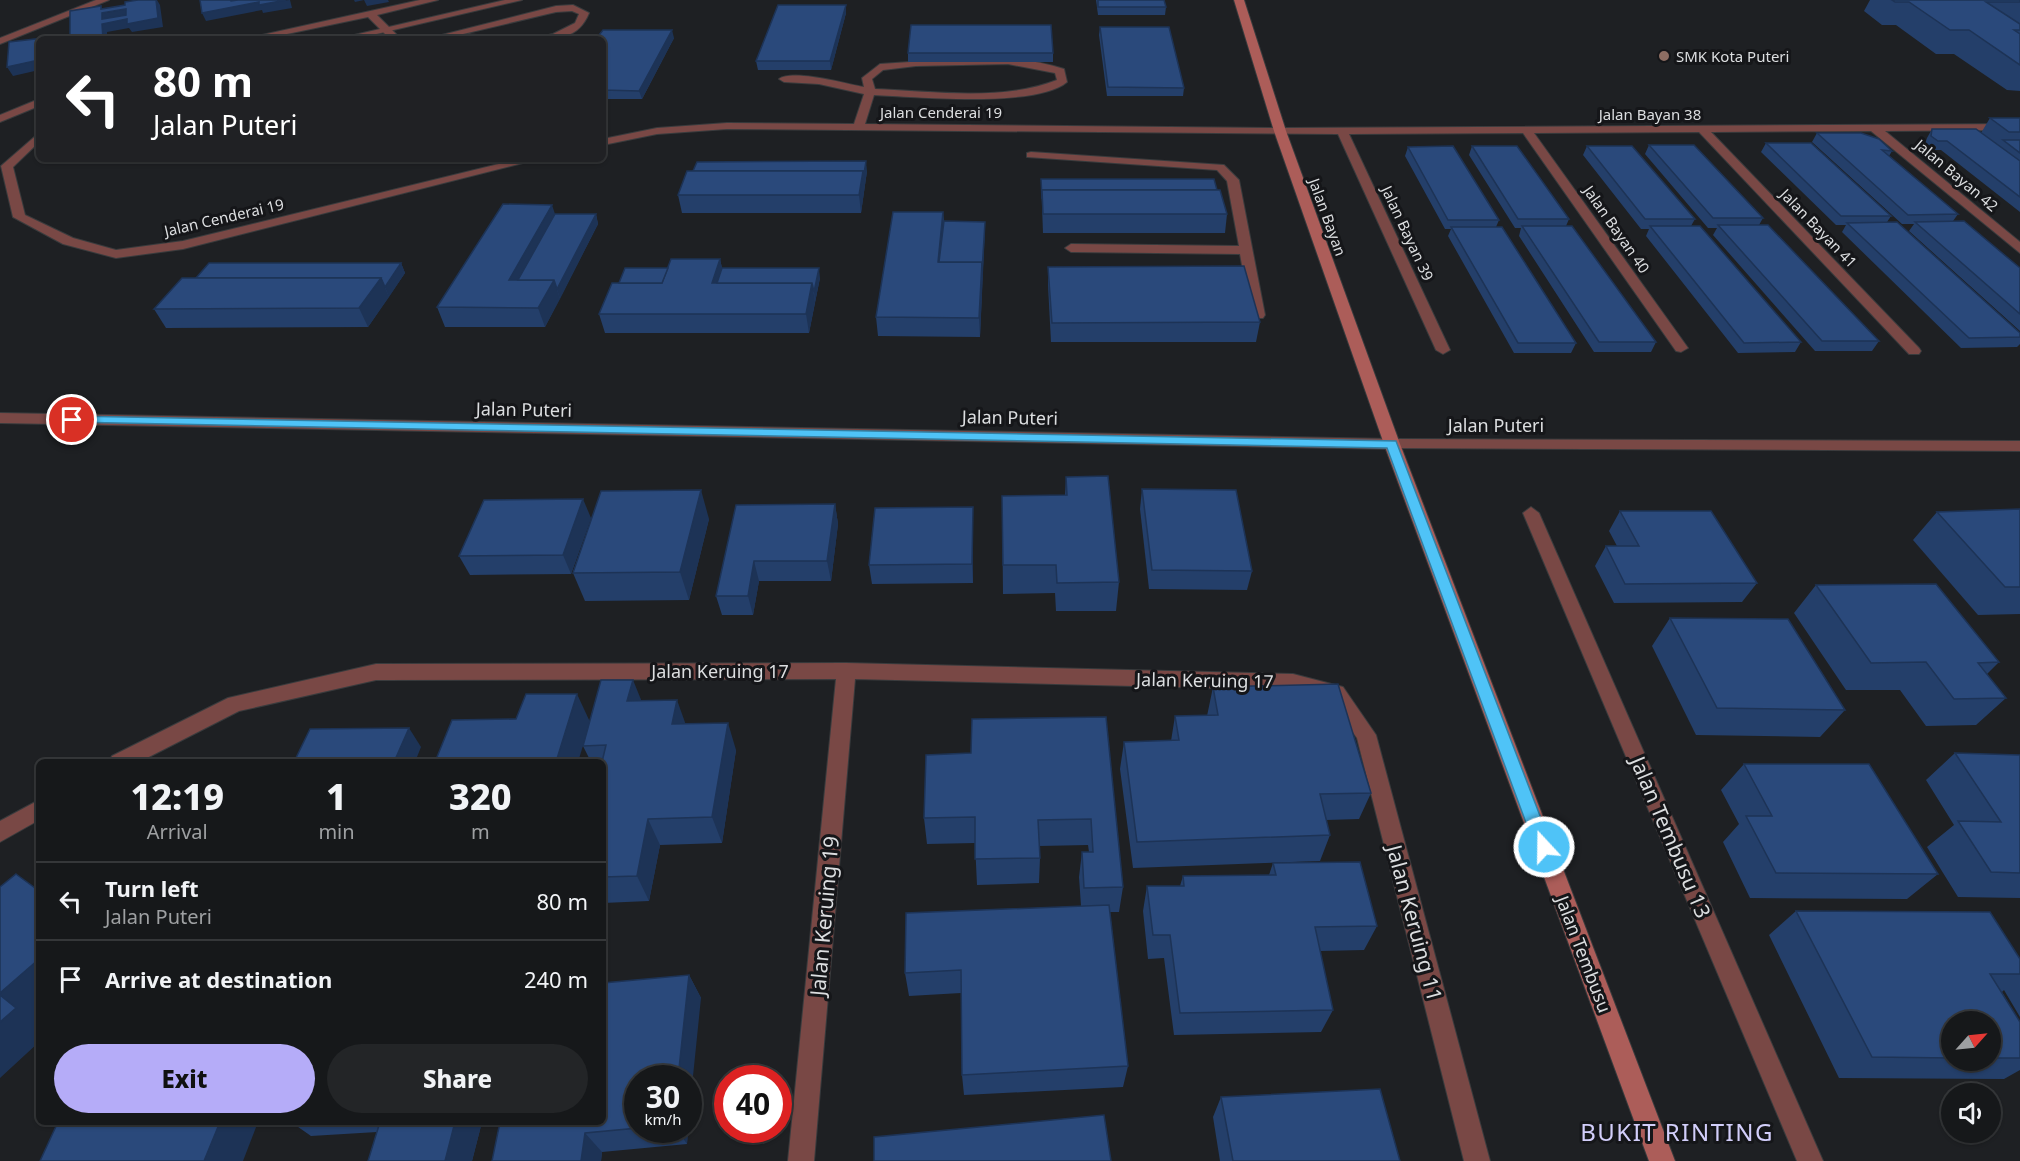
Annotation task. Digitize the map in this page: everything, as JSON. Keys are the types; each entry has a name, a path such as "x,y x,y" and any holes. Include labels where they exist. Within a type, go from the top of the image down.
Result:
{"street":[{"path":"0,41 104,0"},
{"path":"264,36 433,0"},
{"path":"356,36 517,0"},
{"name":"Jalan Bayan","path":"1239,0 1280,131 1392,444"},
{"path":"442,36 555,9 573,8 584,13 579,25 557,36"},
{"path":"371,14 392,36"},
{"path":"446,35 458,36"},
{"path":"784,79 819,81 870,93 1021,94 1048,90 1062,82 1060,71 1047,66 1017,63 916,63 880,68 867,78 870,93 858,128"},
{"path":"0,119 36,103"},
{"name":"Jalan Cenderai 19","path":"606,141 657,131 727,126 1280,131"},
{"name":"Jalan Bayan 38","path":"1280,131 2020,127"},
{"name":"Jalan Bayan 41","path":"1701,128 1914,351"},
{"name":"Jalan Bayan 42","path":"1874,128 2020,249"},
{"name":"Jalan Bayan 40","path":"1526,129 1681,348"},
{"name":"Jalan Bayan 39","path":"1342,130 1443,350"},
{"name":"Jalan Cenderai 19","path":"36,139 8,166 19,218 68,241 116,255 183,245 521,162"},
{"path":"1031,155 1220,167 1233,180 1258,315"},
{"path":"1071,248 1246,250"},
{"name":"Jalan Puteri","path":"0,418 1392,444 2020,446"},
{"name":"Jalan Tembusu","path":"1392,444 1662,1161"},
{"name":"Jalan Tembusu 13","path":"1531,513 1810,1161"},
{"name":"Jalan Keruing 17","path":"125,759 235,704 376,672 846,671 1293,682 1336,693"},
{"name":"Jalan Keruing 19","path":"801,1161 846,671"},
{"name":"Jalan Keruing 11","path":"1336,693 1366,735 1477,1161"},
{"path":"0,832 36,811"}],"building":[{"path":"156,0 158,18 127,24 127,19 102,24 103,36 61,36 70,35 70,11 125,5 125,2","holes":["126,9 126,15 102,19 102,13"]},
{"path":"200,0 286,0 259,5 259,2 202,13"},
{"path":"1098,0 1164,0 1166,7 1098,7"},
{"path":"1892,0 2020,0 2020,2 1986,2 2020,24 2020,30 2014,30 2020,34 2020,65 1969,30 1950,30 1909,2"},
{"path":"778,5 846,5 830,61 756,61"},
{"path":"911,25 1051,25 1053,53 908,53"},
{"path":"1100,27 1169,27 1184,88 1108,87"},
{"path":"603,30 672,30 639,91 606,90 606,36 598,36"},
{"path":"36,39 36,61 7,67 9,42"},
{"path":"1990,118 2020,118 2020,132 2009,132"},
{"path":"1932,129 1976,129 2020,161 2020,197 1947,141 1938,141 1931,136"},
{"path":"1817,133 1861,133 1879,139 1892,151 1882,150 1958,214 1908,215"},
{"path":"2003,140 2020,140 2020,153"},
{"path":"1766,143 1811,143 1891,216 1841,216"},
{"path":"1649,145 1694,145 1763,218 1713,218"},
{"path":"1453,146 1499,220 1448,220 1408,147"},
{"path":"1472,146 1517,146 1569,219 1518,219"},
{"path":"1587,146 1632,146 1695,219 1645,219"},
{"path":"866,161 863,180 863,171 693,171 697,162"},
{"path":"687,171 863,171 859,195 678,195"},
{"path":"1041,179 1214,179 1217,190 1042,190 1042,199"},
{"path":"1042,190 1220,190 1227,214 1043,214"},
{"path":"503,204 552,205 509,280 554,280 538,308 437,307"},
{"path":"893,212 943,212 938,262 982,262 979,318 876,317"},
{"path":"555,214 596,214 557,289 554,280 518,280"},
{"path":"944,221 985,222 982,271 982,262 939,262"},
{"path":"1964,221 2020,268 2020,314 1915,222"},
{"path":"1897,222 2020,333 2020,337 1969,338 1847,223"},
{"path":"1718,225 1768,225 1879,341 1822,341"},
{"path":"1522,226 1572,226 1656,342 1599,342"},
{"path":"1650,226 1700,226 1801,342 1744,343"},
{"path":"1451,227 1502,227 1576,343 1518,343"},
{"path":"671,259 720,259 712,283 812,283 806,314 599,314 612,283 662,283"},
{"path":"209,263 401,263 385,287 381,278 196,278"},
{"path":"1244,266 1260,322 1052,323 1048,267"},
{"path":"625,268 668,268 662,283 619,283"},
{"path":"722,268 819,268 814,292 812,283 717,283"},
{"path":"182,278 381,278 359,308 154,309"},
{"path":"1108,476 1119,582 1057,583 1056,565 1003,565 1002,496 1067,495 1066,477"},
{"path":"1142,489 1236,490 1252,571 1152,570"},
{"path":"701,490 680,572 573,573 601,491"},
{"path":"583,499 563,555 459,556 484,500"},
{"path":"835,504 827,561 754,561 748,596 716,596 736,505"},
{"path":"973,507 972,564 869,565 875,508"},
{"path":"2020,509 2020,587 2005,587 1937,512"},
{"path":"1620,511 1711,511 1757,583 1625,584 1606,546 1639,546"},
{"path":"1936,584 1999,662 1978,663 2006,698 1954,699 1926,662 1871,663 1816,585"},
{"path":"1670,618 1788,619 1845,710 1717,708"},
{"path":"601,680 633,680 627,701 677,700 672,724 728,723 712,817 648,819 637,876 606,877 606,759 603,759 606,745 583,746"},
{"path":"1338,684 1371,793 1320,794 1330,835 1137,842 1124,742 1179,740 1175,716 1218,715 1213,687"},
{"path":"526,694 577,694 557,759 436,759 452,720 516,719"},
{"path":"1106,717 1123,887 1084,888 1082,852 1093,852 1091,819 1038,820 1040,858 975,859 975,817 924,818 926,755 971,753 972,719"},
{"path":"409,728 395,759 295,759 310,729"},
{"path":"1955,753 2020,755 2020,873 1991,872 1958,821 2001,822"},
{"path":"1744,764 1869,764 1938,874 1776,873 1746,816 1772,816"},
{"path":"1360,862 1377,926 1315,927 1333,1010 1180,1013 1170,935 1153,935 1147,886 1184,886 1183,876 1276,875 1273,863"},
{"path":"16,874 36,889 36,962 0,993 0,887"},
{"path":"1109,905 1128,1066 962,1075 961,970 905,973 906,913"},
{"path":"1796,911 1990,912 2020,959 2020,974 1990,974 2020,1022 2020,1058 2001,1058 2001,1011 1941,1011 1941,1058 1872,1057"},
{"path":"689,975 679,1065 624,1065 624,1129 585,1133 581,1161 492,1161 499,1125 606,1125 606,983"},
{"path":"0,995 16,1008 0,1022"},
{"path":"1380,1089 1400,1161 1233,1161 1221,1097"},
{"path":"1104,1115 1111,1161 874,1161 874,1137"},
{"path":"57,1125 219,1125 204,1161 40,1161"},
{"path":"379,1125 454,1125 445,1161 368,1161"}],"place":[{"name":"SMK Kota Puteri","path":"1664,56"}],"district":[{"name":"BUKIT RINTING","path":"1677,1131"}],"route":[{"path":"72,420 1392,444 1544,847"}]}
